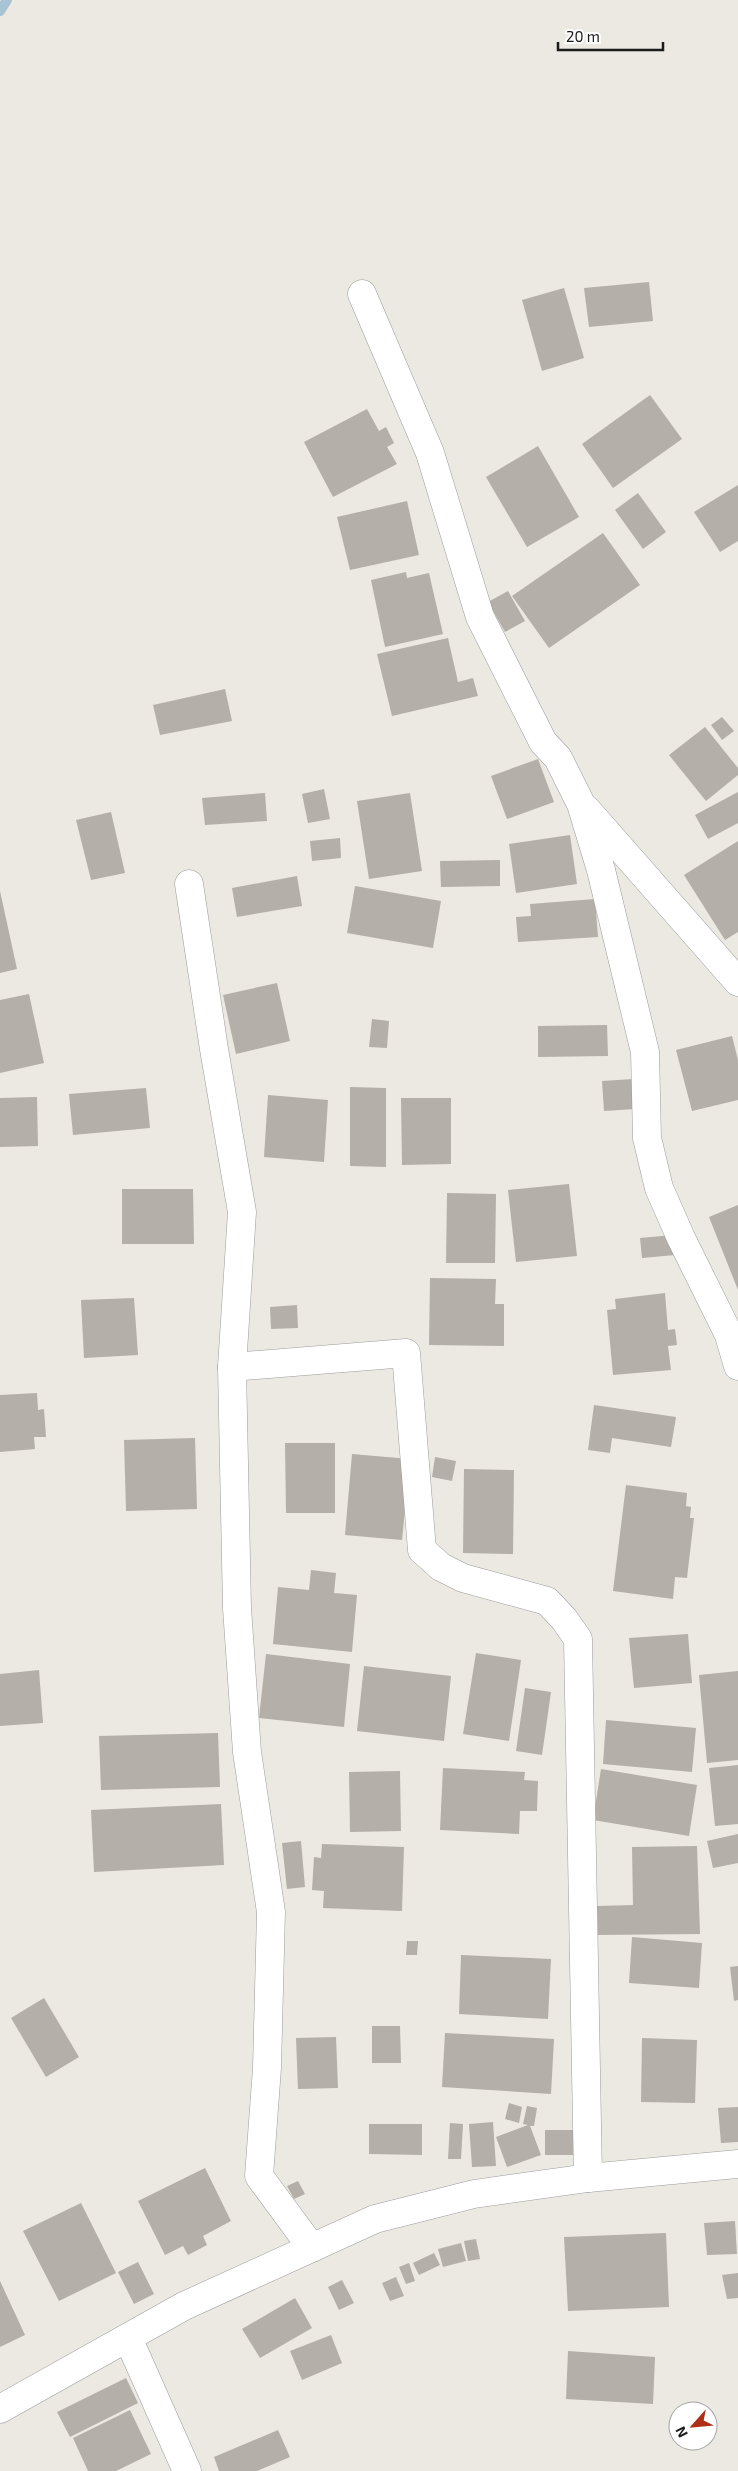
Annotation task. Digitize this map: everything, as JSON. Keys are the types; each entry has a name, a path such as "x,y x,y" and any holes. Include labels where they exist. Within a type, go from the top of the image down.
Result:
{"street":[{"path":"362,294 430,453 480,617 543,742 558,758 582,804 601,870 645,1052 648,1138 659,1188 681,1238 729,1334 738,1366"},
{"path":"582,804 738,982"},
{"path":"189,884 214,1049 242,1212 232,1367 237,1608 246,1742 271,1912 268,2068 259,2176 312,2248"},
{"path":"232,1367 406,1353 422,1550 441,1567 463,1578 547,1602 564,1619 578,1639 588,2178"},
{"path":"0,2409 184,2306 384,2217 474,2194 588,2178 738,2164"},
{"path":"128,2338 187,2471"}],"building":[{"path":"649,282 653,321 589,327 584,288"},
{"path":"564,288 584,358 542,371 522,300"},
{"path":"650,395 682,439 613,488 582,444"},
{"path":"367,409 379,431 386,427 394,443 387,447 397,464 333,497 304,442"},
{"path":"538,446 579,517 527,547 486,477"},
{"path":"738,485 738,541 720,552 694,512"},
{"path":"638,493 666,532 643,549 615,510"},
{"path":"407,501 419,555 350,570 337,517"},
{"path":"603,533 640,585 549,648 512,596"},
{"path":"406,572 407,578 429,573 443,634 385,647 371,580"},
{"path":"508,591 525,621 505,632 488,602"},
{"path":"448,638 458,682 473,678 478,696 392,716 377,654"},
{"path":"225,689 232,721 160,735 153,705"},
{"path":"722,717 734,731 722,740 711,725"},
{"path":"705,727 738,768 738,775 706,801 669,755"},
{"path":"538,759 554,802 507,819 491,776"},
{"path":"324,789 330,819 308,823 302,794"},
{"path":"738,792 738,823 708,839 695,815"},
{"path":"265,793 267,821 205,825 202,798"},
{"path":"410,793 422,871 369,879 357,801"},
{"path":"111,812 125,873 91,880 76,820"},
{"path":"570,835 577,884 516,893 509,844"},
{"path":"340,838 341,858 312,861 310,841"},
{"path":"738,841 738,932 725,940 684,875"},
{"path":"500,860 500,886 441,887 440,861"},
{"path":"297,876 302,906 237,917 232,888"},
{"path":"355,886 441,901 433,948 347,933"},
{"path":"0,891 17,969 0,973"},
{"path":"595,899 598,937 518,942 516,917 531,916 530,904"},
{"path":"277,983 290,1041 236,1054 223,995"},
{"path":"29,994 44,1063 0,1073 0,1000"},
{"path":"372,1019 389,1021 387,1048 369,1047"},
{"path":"607,1025 608,1056 538,1057 538,1026"},
{"path":"732,1036 738,1060 738,1100 692,1111 676,1050"},
{"path":"633,1079 635,1109 604,1111 602,1081"},
{"path":"350,1087 386,1088 386,1167 350,1166"},
{"path":"146,1088 150,1128 73,1135 69,1094"},
{"path":"268,1095 328,1100 324,1162 264,1157"},
{"path":"37,1097 38,1146 0,1147 0,1098"},
{"path":"401,1098 451,1098 451,1164 402,1165"},
{"path":"569,1184 577,1256 516,1262 508,1190"},
{"path":"122,1189 193,1189 194,1244 122,1244"},
{"path":"447,1193 496,1194 495,1263 446,1263"},
{"path":"738,1205 738,1290 709,1217"},
{"path":"673,1235 675,1255 642,1258 640,1238"},
{"path":"430,1278 496,1279 495,1304 504,1304 504,1346 429,1345"},
{"path":"665,1293 668,1330 675,1329 677,1345 668,1346 671,1370 613,1375 607,1310 616,1309 615,1299"},
{"path":"134,1298 138,1355 84,1358 81,1300"},
{"path":"297,1305 298,1328 271,1329 270,1307"},
{"path":"37,1393 38,1410 44,1409 46,1437 34,1437 35,1449 0,1452 0,1395"},
{"path":"594,1405 676,1417 671,1447 612,1438 610,1453 588,1450"},
{"path":"195,1438 197,1509 126,1511 124,1440"},
{"path":"285,1443 335,1443 335,1513 286,1513"},
{"path":"352,1454 410,1459 402,1540 345,1535"},
{"path":"435,1457 456,1461 452,1481 432,1477"},
{"path":"464,1469 514,1470 513,1554 463,1553"},
{"path":"626,1485 687,1493 686,1506 691,1507 690,1518 694,1518 687,1578 675,1577 673,1599 613,1591"},
{"path":"311,1570 336,1573 334,1593 357,1595 352,1652 273,1644 278,1587 309,1590"},
{"path":"688,1634 692,1683 634,1688 629,1638"},
{"path":"476,1653 521,1660 509,1741 463,1734"},
{"path":"266,1654 350,1664 344,1727 259,1718"},
{"path":"364,1666 451,1676 444,1741 357,1731"},
{"path":"39,1670 43,1723 0,1726 0,1674"},
{"path":"738,1671 738,1760 707,1763 699,1675"},
{"path":"525,1688 551,1692 542,1755 516,1751"},
{"path":"606,1720 696,1728 692,1772 603,1764"},
{"path":"218,1733 220,1787 101,1790 99,1736"},
{"path":"738,1765 738,1824 715,1826 709,1768"},
{"path":"443,1768 525,1772 524,1780 538,1781 537,1811 520,1811 519,1834 440,1830"},
{"path":"601,1769 697,1785 689,1836 593,1820"},
{"path":"400,1771 401,1831 350,1832 349,1772"},
{"path":"221,1804 224,1865 94,1872 91,1810"},
{"path":"738,1834 738,1863 713,1868 707,1841"},
{"path":"301,1841 305,1887 287,1889 282,1843"},
{"path":"322,1844 404,1847 402,1911 323,1908 324,1891 312,1890 314,1857 321,1858"},
{"path":"697,1846 700,1934 598,1935 597,1906 633,1905 632,1847"},
{"path":"632,1937 702,1943 699,1988 629,1983"},
{"path":"407,1941 418,1941 417,1955 406,1955"},
{"path":"461,1955 551,1959 548,2019 459,2014"},
{"path":"738,1966 738,2000 734,2001 730,1967"},
{"path":"44,1998 79,2057 46,2077 11,2018"},
{"path":"372,2026 400,2026 401,2063 372,2063"},
{"path":"445,2033 554,2039 551,2094 442,2087"},
{"path":"336,2037 338,2088 298,2089 296,2038"},
{"path":"642,2038 697,2040 695,2103 641,2102"},
{"path":"509,2103 522,2107 519,2123 505,2119"},
{"path":"527,2106 537,2108 534,2126 530,2126 541,2155 507,2167 496,2137 528,2125 523,2124"},
{"path":"738,2107 738,2142 721,2143 718,2108"},
{"path":"493,2122 496,2166 472,2167 469,2124"},
{"path":"450,2123 463,2124 461,2159 448,2159"},
{"path":"369,2124 422,2124 422,2155 369,2154"},
{"path":"545,2130 576,2130 576,2155 545,2155"},
{"path":"205,2168 231,2221 203,2236 207,2245 188,2255 183,2246 165,2255 138,2201"},
{"path":"298,2181 305,2194 294,2199 287,2186"},
{"path":"81,2203 116,2273 59,2301 23,2231"},
{"path":"735,2221 737,2254 707,2255 704,2223"},
{"path":"666,2233 669,2307 568,2311 564,2237"},
{"path":"476,2239 480,2259 468,2261 464,2241"},
{"path":"461,2243 466,2261 443,2267 438,2249"},
{"path":"434,2253 440,2265 419,2275 413,2263"},
{"path":"138,2262 154,2294 134,2304 118,2272"},
{"path":"409,2263 415,2281 406,2284 399,2267"},
{"path":"738,2273 738,2298 727,2299 722,2275"},
{"path":"396,2277 404,2296 390,2301 382,2283"},
{"path":"342,2280 354,2303 339,2310 328,2287"},
{"path":"0,2281 25,2335 0,2347"},
{"path":"295,2298 312,2328 260,2358 242,2329"},
{"path":"331,2335 342,2363 302,2380 290,2351"},
{"path":"568,2351 655,2357 653,2404 566,2399"},
{"path":"126,2378 138,2403 70,2437 57,2412"},
{"path":"130,2410 151,2454 116,2471 88,2471 73,2438"},
{"path":"278,2430 290,2457 257,2471 219,2471 214,2457"}],"waterway":[{"path":"0,11 7,0"}]}
